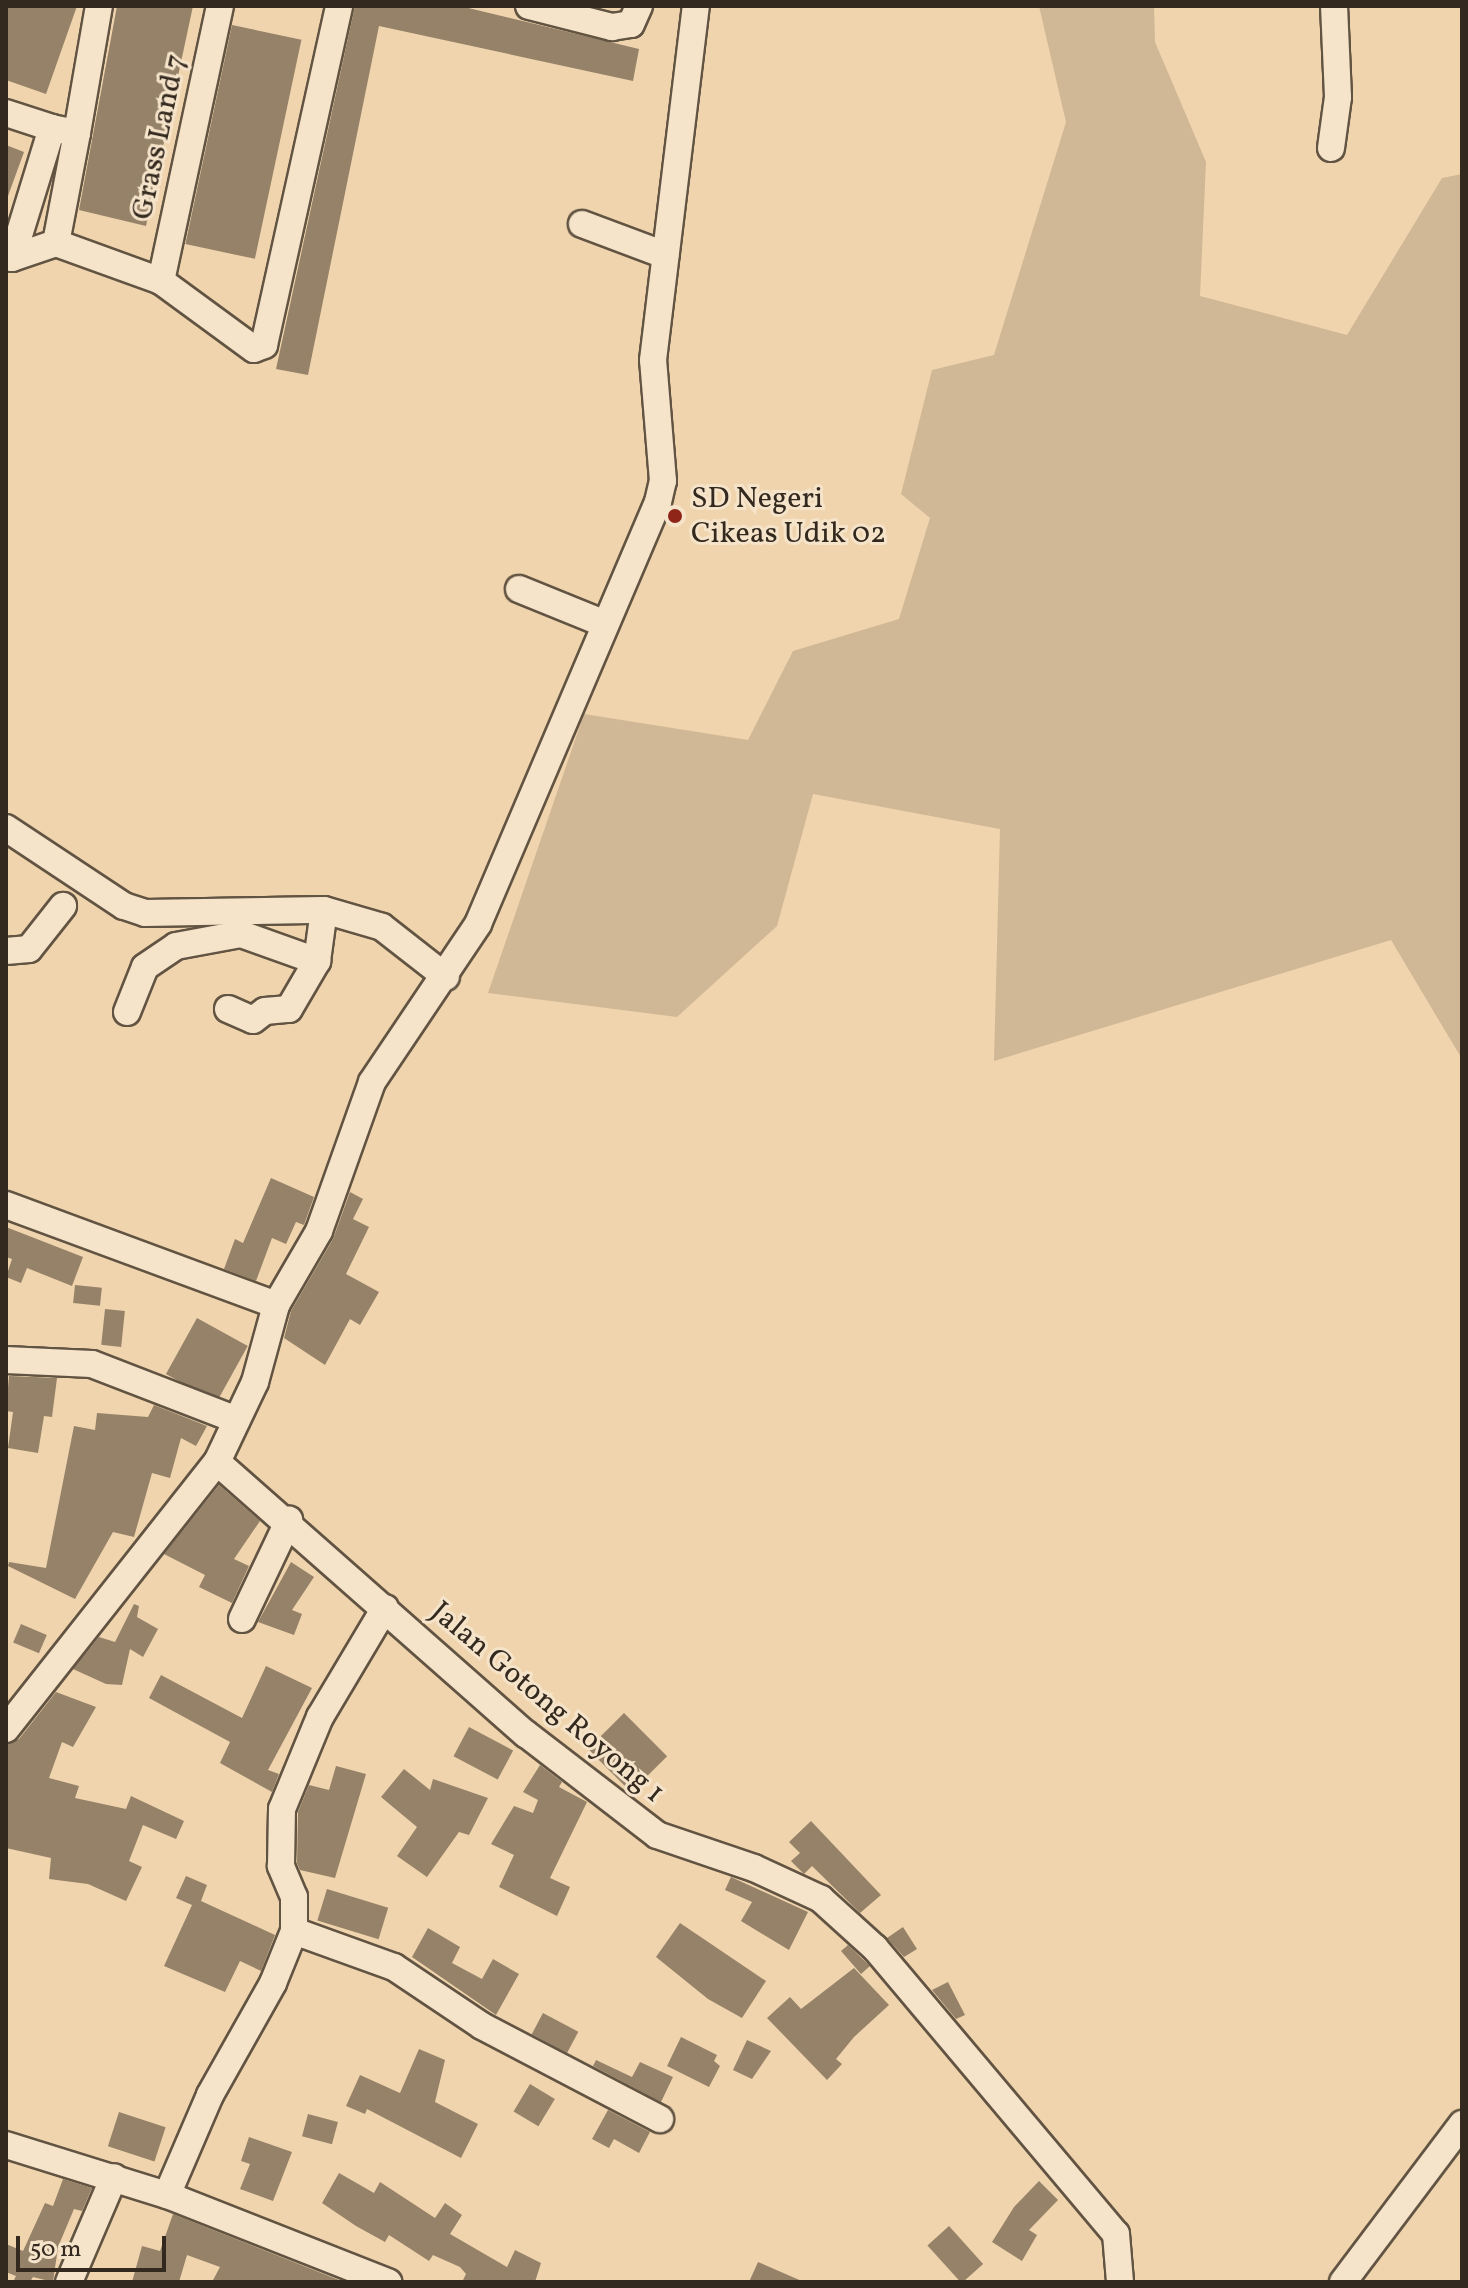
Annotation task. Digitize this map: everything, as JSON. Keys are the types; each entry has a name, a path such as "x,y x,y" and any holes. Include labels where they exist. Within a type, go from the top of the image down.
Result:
{"street":[{"path":"9,259 64,130 99,6"},
{"name":"Grass Land 7","path":"161,281 220,6"},
{"path":"9,259 56,243 161,281 254,349 264,345 339,6"},
{"path":"529,6 612,27 631,24 639,6"},
{"path":"6,1729 217,1462 255,1382 276,1305 319,1231 372,1082 446,977 478,924 663,481 653,360 696,6"},
{"path":"1331,148 1338,97 1334,6"},
{"path":"6,113 64,130"},
{"path":"56,243 64,130"},
{"path":"582,224 665,255"},
{"path":"519,589 605,624"},
{"path":"6,828 124,906 145,913 324,910 382,927 446,977"},
{"path":"6,951 29,949 63,906"},
{"path":"228,1009 253,1020 265,1011 289,1009 317,961 324,910"},
{"path":"127,1012 145,967 176,946 241,934 317,961"},
{"path":"6,1205 276,1305"},
{"path":"6,1360 92,1364 237,1420"},
{"name":"Jalan Gotong Royong 1","path":"217,1462 289,1520 526,1734 657,1835 754,1868 821,1899 875,1948 1116,2234 1120,2282"},
{"path":"242,1619 289,1520"},
{"path":"167,2195 210,2095 273,1983 294,1931 294,1897 281,1866 282,1809 320,1717 385,1608"},
{"path":"294,1931 394,1967 482,2026 660,2119"},
{"path":"1343,2282 1462,2124"},
{"path":"6,2145 167,2195 371,2278"},
{"path":"69,2282 114,2177"}],"shaded area":[{"path":"1039,6 1154,6 1155,42 1206,162 1200,296 1347,335 1442,178 1462,174 1462,1059 1391,940 994,1061 1000,829 813,794 777,926 677,1017 488,993 584,714 748,740 793,651 899,619 930,518 901,494 932,370 994,355 1066,122"}],"building":[{"path":"6,6 77,6 46,94 6,80"},
{"path":"117,6 193,6 146,226 79,210"},
{"path":"355,6 460,6 639,49 633,81 379,26 308,375 276,369"},
{"path":"232,25 301,40 255,259 185,244"},
{"path":"6,145 24,152 8,196 6,196"},
{"path":"271,1178 314,1197 304,1225 296,1222 286,1244 272,1238 256,1281 224,1269 235,1239 243,1243"},
{"path":"350,1192 363,1199 353,1219 369,1227 346,1274 379,1292 360,1325 350,1319 325,1365 284,1338 291,1311 333,1239"},
{"path":"6,1227 83,1257 72,1286 27,1268 21,1283 6,1277 12,1259 6,1257"},
{"path":"75,1285 102,1288 100,1306 73,1303"},
{"path":"105,1309 125,1311 121,1347 101,1345"},
{"path":"197,1318 248,1346 217,1402 166,1374"},
{"path":"9,1376 57,1378 52,1417 44,1416 38,1453 8,1448 13,1412 6,1411"},
{"path":"154,1405 207,1426 196,1446 181,1438 170,1478 152,1473 134,1537 113,1532 75,1599 8,1566 9,1562 46,1568 74,1426 95,1430 97,1413 148,1417"},
{"path":"219,1485 260,1521 234,1559 249,1566 232,1603 199,1587 205,1575 164,1554"},
{"path":"291,1562 314,1577 292,1610 302,1614 294,1635 258,1622"},
{"path":"134,1604 139,1606 137,1617 158,1629 143,1657 130,1649 122,1685 106,1684 73,1669 99,1637 115,1642"},
{"path":"21,1624 47,1635 39,1653 13,1642"},
{"path":"266,1666 312,1688 268,1770 279,1774 272,1792 220,1763 230,1742 149,1698 161,1675 242,1718"},
{"path":"56,1692 96,1707 73,1747 62,1742 49,1778 79,1786 75,1798 126,1809 131,1796 184,1821 176,1839 143,1825 129,1861 142,1867 126,1901 88,1884 49,1879 51,1858 6,1848 6,1745 19,1739"},
{"path":"624,1713 667,1756 631,1792 588,1749"},
{"path":"469,1727 513,1750 498,1780 454,1756"},
{"path":"540,1765 562,1782 559,1787 587,1802 550,1878 570,1887 557,1916 499,1887 514,1855 491,1844 514,1806 533,1813 538,1800 523,1792"},
{"path":"336,1766 366,1774 335,1878 300,1870 297,1863 298,1812 309,1785 329,1790"},
{"path":"404,1769 430,1790 433,1779 488,1798 469,1835 459,1832 427,1877 397,1856 417,1827 381,1797"},
{"path":"811,1821 881,1895 860,1913 812,1866 804,1874 791,1861 800,1853 789,1842"},
{"path":"186,1876 207,1885 201,1901 275,1935 261,1971 240,1961 225,1992 164,1966 192,1905 176,1898"},
{"path":"731,1877 808,1912 789,1950 741,1921 752,1902 725,1890"},
{"path":"327,1889 388,1908 379,1939 317,1921"},
{"path":"680,1923 766,1981 742,2018 708,1999 656,1957"},
{"path":"903,1927 917,1949 904,1957 887,1938"},
{"path":"428,1928 460,1947 452,1963 482,1979 493,1959 519,1974 496,2015 412,1957"},
{"path":"848,1945 870,1966 861,1974 841,1951"},
{"path":"854,1968 889,2005 854,2037 836,2059 842,2064 827,2080 767,2018 790,1997 801,2009"},
{"path":"948,1982 965,2015 956,2019 932,1990"},
{"path":"543,2013 578,2032 567,2053 532,2034"},
{"path":"681,2037 717,2055 714,2061 720,2066 709,2087 667,2066"},
{"path":"747,2040 771,2051 752,2079 733,2070"},
{"path":"419,2049 445,2060 435,2102 478,2124 461,2158 367,2109 365,2114 346,2106 360,2075 400,2093"},
{"path":"596,2060 632,2077 640,2062 673,2077 661,2102 593,2066"},
{"path":"530,2084 555,2099 538,2126 514,2111"},
{"path":"608,2110 650,2132 639,2153 614,2139 609,2148 592,2139"},
{"path":"119,2112 166,2127 154,2161 108,2146"},
{"path":"308,2114 338,2122 332,2144 302,2136"},
{"path":"249,2137 292,2152 273,2201 240,2189 250,2164 241,2161"},
{"path":"339,2173 374,2193 380,2182 435,2218 445,2203 462,2215 450,2234 507,2267 515,2250 541,2263 535,2282 462,2282 466,2274 460,2267 433,2255 429,2261 389,2235 385,2242 356,2226 322,2203"},
{"path":"63,2179 92,2188 82,2211 74,2209 58,2247 53,2282 33,2277 30,2282 13,2282 16,2276 6,2272 6,2244 23,2251 45,2203 53,2206"},
{"path":"1039,2181 1058,2200 1029,2230 1037,2235 1022,2261 992,2242 1014,2207"},
{"path":"173,2214 339,2280 212,2282 220,2267 187,2255 179,2282 132,2282 142,2246 160,2251"},
{"path":"949,2226 983,2264 960,2282 927,2245"},
{"path":"758,2262 804,2282 749,2282"}],"place":[{"name":"SD Negeri Cikeas Udik 02","path":"675,516"}]}
